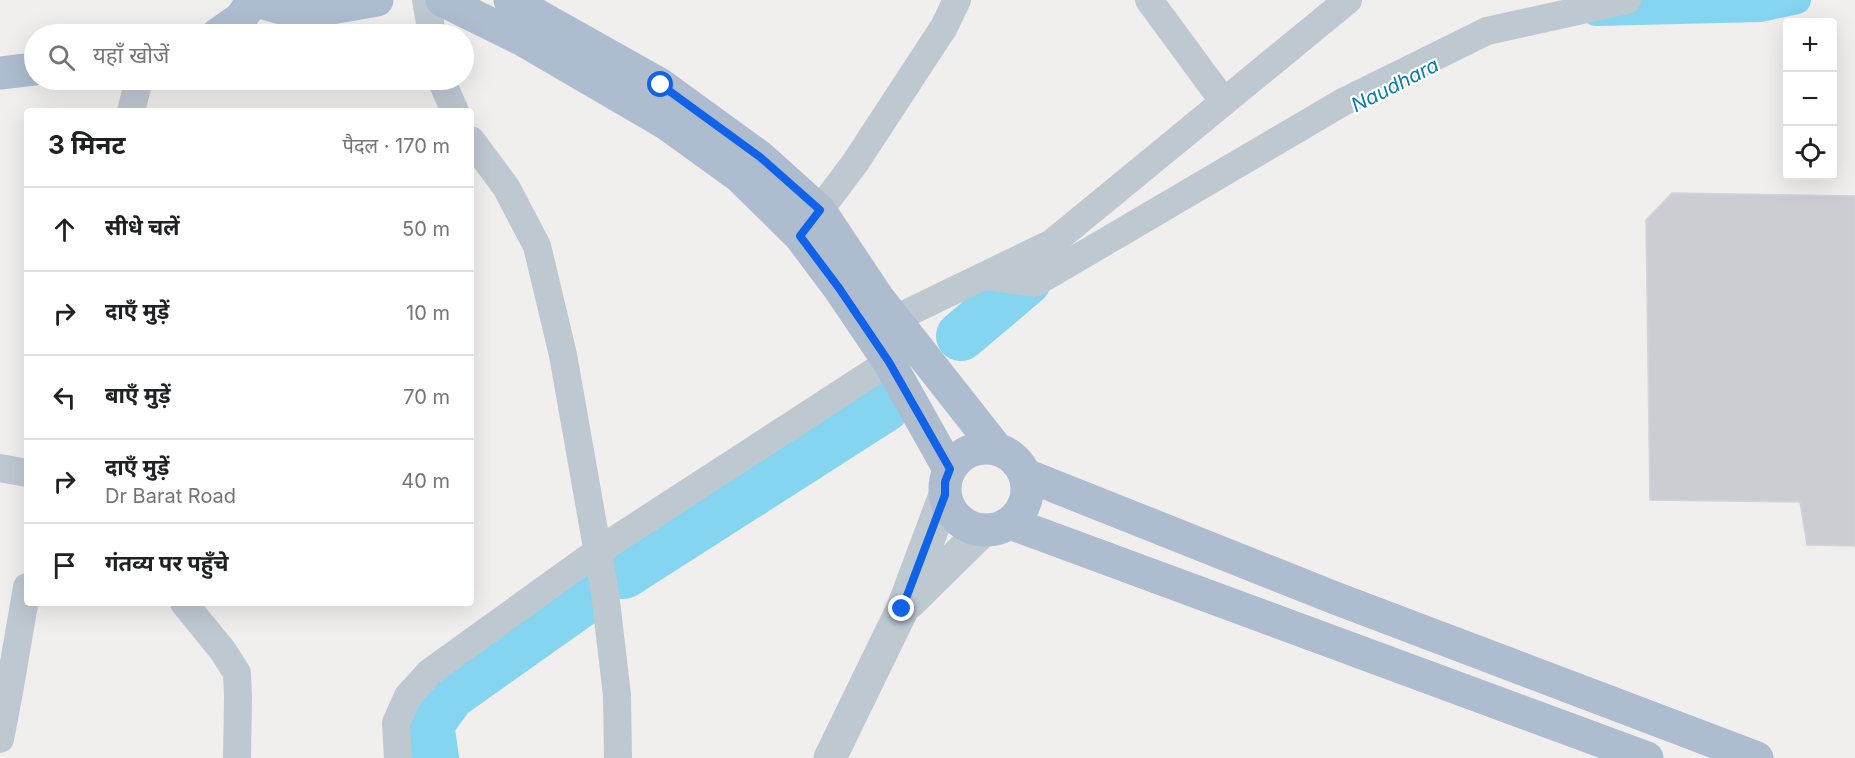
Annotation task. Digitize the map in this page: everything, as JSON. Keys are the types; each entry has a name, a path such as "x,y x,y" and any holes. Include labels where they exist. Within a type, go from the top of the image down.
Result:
{"main road":[{"path":"232,24 240,18 253,0 288,10 320,10 377,0"},
{"path":"442,0 523,40 667,124 739,176 800,236 839,288 889,362 947,482 950,508 958,519 970,527 996,527 1647,758"},
{"path":"510,0 661,85 760,157 820,210 878,298 996,448"},
{"path":"0,73 24,70"},
{"path":"947,482 958,458 969,451 982,447 996,448 1009,453 1026,475 1028,488 1026,501 1020,514 996,527"},
{"path":"1026,475 1335,598 1757,758"}],"street":[{"path":"426,0 430,24"},
{"path":"800,236 855,162 944,27 957,0"},
{"path":"1149,0 1224,102"},
{"path":"895,319 1052,243 1348,0"},
{"path":"985,276 1035,284 1343,102 1487,31 1627,0"},
{"path":"132,108 136,90"},
{"path":"446,90 454,108"},
{"path":"474,144 506,187 537,246 562,355 605,593 617,695 618,758"},
{"path":"398,758 396,723 408,696 430,672 598,551 889,362"},
{"path":"0,468 24,472"},
{"path":"830,758 902,609 947,482"},
{"path":"902,609 996,527"},
{"path":"0,739 4,691 24,601"},
{"path":"186,606 223,651 237,673 237,758"}],"building":[{"path":"1672,193 1855,196 1855,546 1807,545 1800,502 1650,500 1646,220"}],"waterway":[{"name":"Naudhara","path":"1596,12 1760,8 1797,0"},
{"path":"961,336 1026,281"},
{"path":"624,574 885,407"},
{"path":"434,758 429,724 450,695 584,600"}],"route":[{"path":"661,85 760,157 820,210 800,236 839,288 889,362 950,469 945,482 945,495 902,609"}]}
